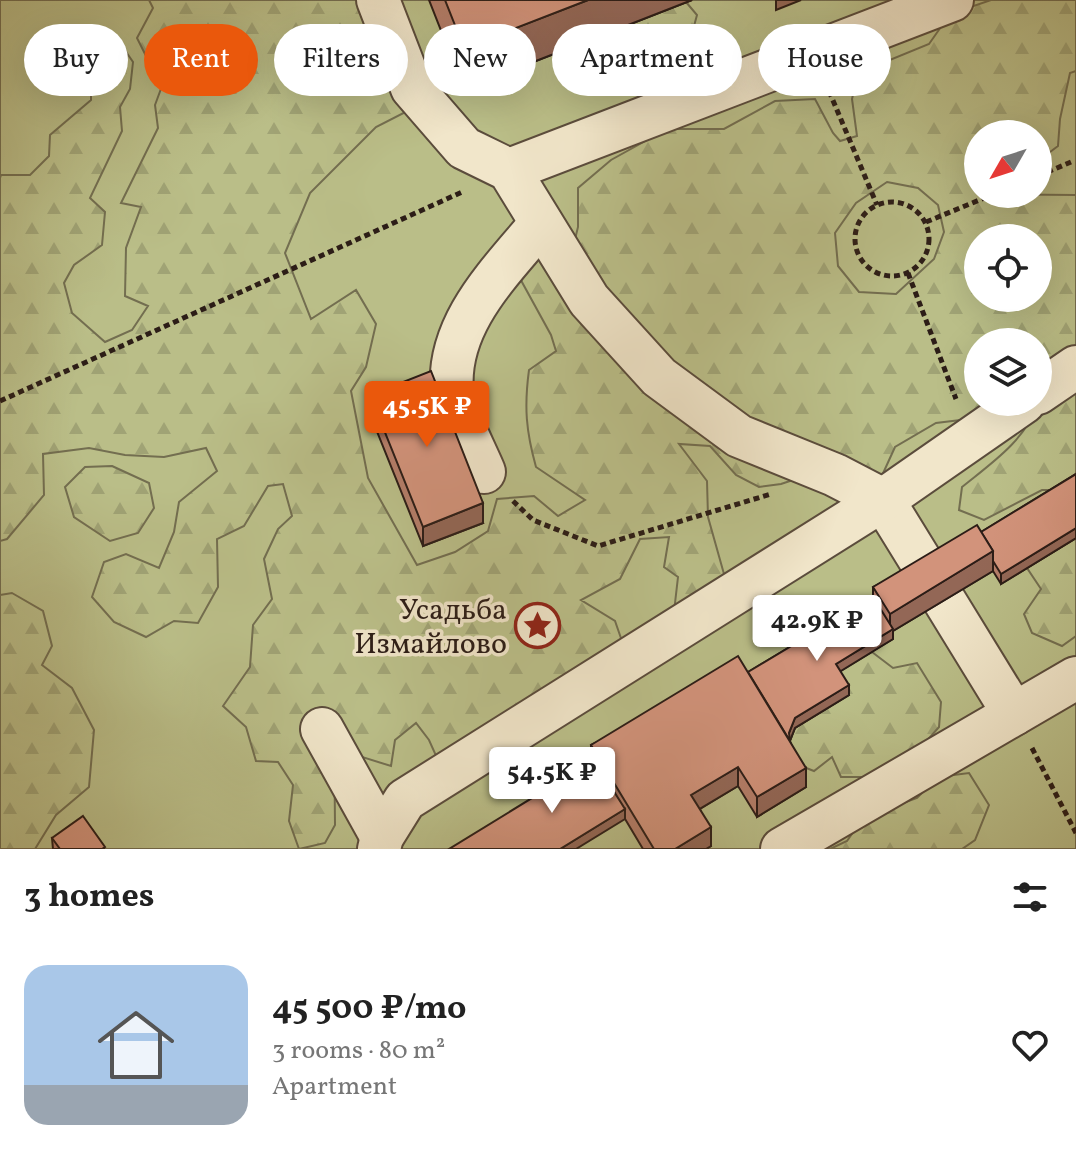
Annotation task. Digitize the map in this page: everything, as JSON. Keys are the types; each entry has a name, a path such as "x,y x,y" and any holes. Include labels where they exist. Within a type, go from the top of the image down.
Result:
{"lane":[{"path":"378,0 412,88 464,148 509,170 589,300 659,377 739,436 835,475 883,500 1014,714"},
{"path":"889,24 952,0"},
{"path":"509,170 758,74"},
{"path":"484,472 452,394 457,341 479,298 541,223"},
{"path":"1052,383 1076,367"},
{"path":"380,843 405,800 883,500 1003,416"},
{"path":"782,849 1076,678"},
{"path":"322,729 380,843"}],"path":[{"path":"831,96 877,205"},
{"path":"1052,170 1071,162"},
{"path":"0,401 509,170"},
{"path":"900,202 910,206 926,222 929,246 918,267 908,273 896,277 885,276 864,264 858,254 856,231 860,220 877,205 900,202"},
{"path":"926,222 964,206"},
{"path":"908,273 971,437"},
{"path":"484,472 533,520 598,546 776,492"},
{"path":"1014,714 1076,833"}],"green space":[{"name":"Усадьба Измайлово","path":"0,0 1076,0 1076,849 0,849"},
{"path":"149,0 368,0 382,24 274,24 274,96 408,96 408,68 427,101 376,127 310,193 285,253 311,319 356,290 376,324 366,367 351,391 368,478 417,565 455,552 488,531 497,499 534,496 558,516 585,500 536,467 527,419 529,370 556,351 551,335 517,273 540,242 570,260 578,227 578,188 611,160 667,129 724,129 775,101 815,99 840,141 857,136 853,96 891,96 891,60 929,44 950,14 991,0 1076,0 1076,71 1070,73 1060,119 1058,146 1052,150 1052,120 964,120 964,208 1052,208 1052,195 1076,195 1076,484 1066,490 1042,490 984,520 959,510 962,487 1016,441 1033,416 1052,416 1052,328 964,328 964,416 980,416 936,423 895,447 880,480 829,468 781,484 759,487 736,475 710,446 679,444 707,481 708,517 724,574 706,599 674,612 678,577 664,567 669,537 640,539 620,579 581,600 615,621 623,644 618,692 577,702 442,769 429,740 416,723 395,740 391,766 362,757 334,724 335,825 325,843 299,849 289,821 293,785 278,762 256,761 246,727 223,706 250,667 253,625 272,599 264,559 278,529 292,516 283,484 268,486 244,526 217,539 218,587 198,623 174,621 146,637 114,622 92,597 104,562 126,554 159,568 174,532 179,502 217,471 206,448 164,457 125,455 89,448 43,454 44,495 7,539 0,541 1,175 30,175 49,156 50,135 91,100 91,96 126,96 120,107 122,131 90,198 105,212 102,245 74,265 64,283 72,313 105,342 132,330 148,306 125,296 126,248 141,207 121,203 158,128 155,105 158,96 258,96 258,24 144,24 153,8","holes":["887,182 918,188 938,205 944,232 934,259 896,294 859,292 838,266 835,233 856,203"]},
{"path":"686,2 697,15 695,24 630,24"},
{"path":"144,25 144,52 137,38"},
{"path":"128,55 133,62 128,93"},
{"path":"112,466 149,483 154,508 138,533 110,541 74,517 65,487 85,467"},
{"path":"1076,538 1076,636 1062,646 1032,633 1024,614 1041,589 1027,568"},
{"path":"12,593 43,611 52,646 42,665 72,688 94,730 89,787 56,815 35,849 0,849 0,595"},
{"path":"872,652 893,668 917,663 941,702 939,727 917,752 874,777 841,777 832,757 814,771 791,762 789,743 795,728 848,695 836,674"},
{"path":"969,773 989,805 975,840 962,849 830,849 847,841 863,818 917,798 938,777"}],"building":[{"path":"445,0 588,0 526,24 454,24"},
{"path":"431,371 483,503 423,527 370,395"},
{"path":"1076,474 1076,528 1001,574 993,561 993,551 981,532"},
{"path":"977,525 993,551 890,614 873,587"},
{"path":"873,597 893,629 836,664 849,685 795,718 789,733 790,741 748,672"},
{"path":"738,656 806,768 757,797 738,767 691,795 711,827 675,849 654,849 591,745"},
{"path":"594,760 625,809 560,849 449,849"},
{"path":"83,816 105,847 60,849 52,838"}],"place":[{"name":"Усадьба Измайлово","path":"538,626"}]}
